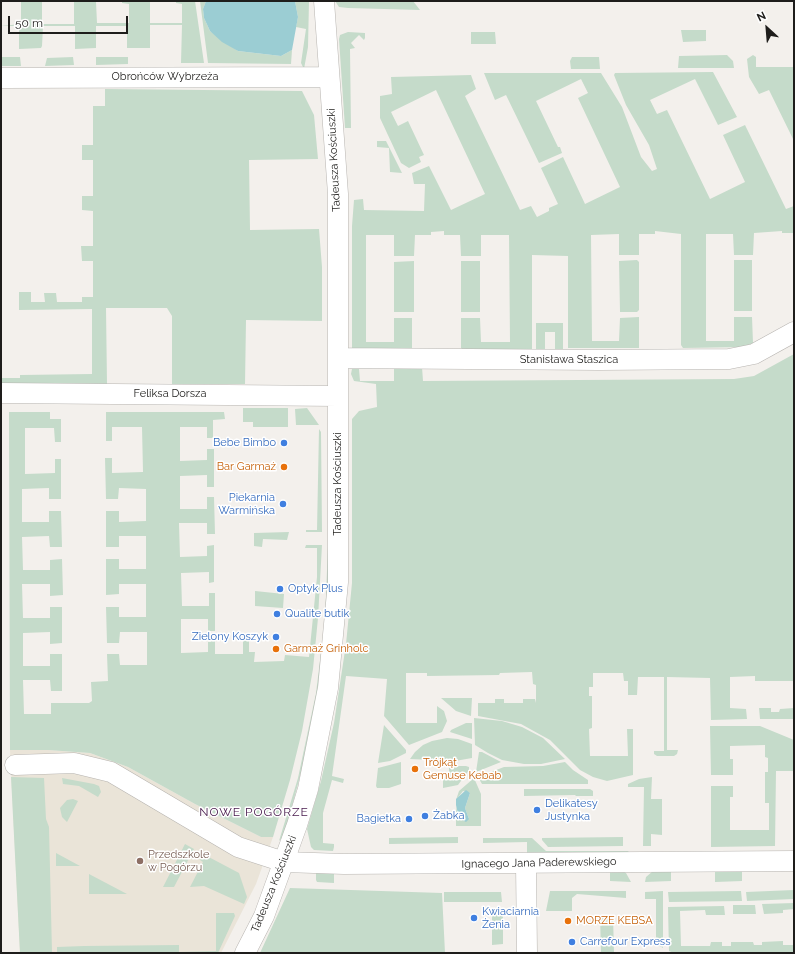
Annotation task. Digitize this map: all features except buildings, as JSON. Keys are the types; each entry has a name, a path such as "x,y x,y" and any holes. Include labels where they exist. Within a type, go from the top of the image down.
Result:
{"street":[{"name":"Tadeusza Kościuszki","path":"245,953 264,916 284,862 308,789 329,680 338,582 338,194 324,1"},
{"name":"Obrońców Wybrzeża","path":"1,78 329,77"},
{"name":"Stanisława Staszica","path":"339,358 599,360 729,359 754,354 794,332"},
{"name":"Feliksa Dorsza","path":"1,393 338,396"},
{"name":"Ignacego Jana Paderewskiego","path":"15,765 74,763 111,772 238,847 284,862 344,864 526,864 794,861"},
{"path":"526,864 527,953"}],"shaded area":[{"name":"Przedszkole w Pogórzu","path":"10,750 48,750 90,753 128,767 195,804 261,837 273,837 256,884 221,953 20,953"}],"green space":[{"path":"14,1 42,1 42,24 74,24 74,1 101,1 96,2 97,23 129,23 129,4 122,3 122,1 150,1 150,23 182,23 182,4 176,3 176,1 195,1 204,63 181,63 182,25 150,25 150,48 127,48 127,26 96,26 96,48 75,49 75,26 43,26 41,48 19,49 19,26 1,26 21,24 21,2"},
{"path":"200,1 206,1 203,9 204,18 210,31 238,51 281,56 292,50 291,64 208,63"},
{"path":"295,1 309,1 308,47 304,69 301,63 306,29 296,27 298,17"},
{"path":"335,1 413,1 420,10 348,8 339,7"},
{"path":"681,30 706,30 706,41 683,42"},
{"path":"348,32 365,33 365,38 364,40 359,35 351,43 355,48 350,49 351,128 345,128 339,39 340,35"},
{"path":"471,32 495,32 496,44 471,44"},
{"path":"727,55 733,61 734,68 678,68 679,56"},
{"path":"753,55 756,57 756,67 794,67 794,141 769,90 759,94 749,77 747,59"},
{"path":"1,57 20,57 21,66 1,66"},
{"path":"73,57 74,65 45,66 47,58"},
{"path":"96,57 128,57 128,64 96,65"},
{"path":"572,57 599,57 600,69 571,69 570,61"},
{"path":"713,72 737,117 718,125 695,79 650,100 657,114 667,110 710,199 745,182 723,135 745,125 786,209 794,206 794,233 782,233 782,231 754,233 753,255 734,255 733,234 706,234 706,341 734,341 734,317 752,317 753,343 744,347 683,348 681,345 681,234 655,231 655,234 639,234 639,255 619,255 619,234 591,235 592,341 619,341 620,318 639,317 639,348 568,348 568,256 532,255 532,349 462,349 461,318 480,318 481,342 510,342 509,235 481,235 481,256 461,256 460,235 444,235 444,231 431,232 431,235 415,235 414,256 394,256 394,235 366,235 366,342 394,342 394,318 412,318 412,350 352,349 352,226 354,200 363,199 364,210 424,211 425,184 414,184 412,173 429,166 451,210 485,194 436,90 391,112 398,126 408,121 424,155 419,157 421,162 409,168 401,163 380,118 380,96 392,94 391,77 471,75 476,89 465,96 520,210 531,206 537,217 549,211 549,208 558,204 541,168 563,157 585,204 620,187 578,98 588,93 581,79 536,101 562,153 539,163 506,95 495,100 484,73 601,73 622,107 641,157 652,171 657,169 649,145 626,105 614,75 615,73"},
{"path":"105,89 302,91 314,115 318,159 249,160 250,230 319,229 322,267 322,321 246,320 245,384 172,384 172,316 167,308 106,308 107,384 1,385 1,378 20,378 20,375 92,374 92,309 19,310 19,292 31,292 31,302 45,302 44,293 56,293 57,302 82,302 82,297 93,297 93,261 82,261 81,246 93,246 93,211 82,210 82,196 93,196 93,160 82,160 82,145 93,145 93,106 105,106"},
{"path":"377,141 386,141 402,173 390,172 389,148 377,147"},
{"path":"637,260 639,262 639,310 637,312 620,312 619,261"},
{"path":"734,260 752,260 752,311 734,311"},
{"path":"414,261 414,312 394,312 394,262"},
{"path":"461,261 480,261 480,312 461,312"},
{"path":"536,323 563,323 563,349 555,349 555,332 545,332 545,349 536,349"},
{"path":"794,354 794,681 755,681 755,676 730,677 730,708 746,709 747,719 711,720 710,678 667,677 667,750 678,750 677,754 674,756 657,756 654,754 654,751 664,751 664,677 638,677 637,695 628,695 628,681 624,681 623,673 593,673 593,687 589,687 589,696 592,696 592,728 589,729 590,756 628,756 627,729 633,729 633,775 607,781 593,777 580,770 550,740 521,724 478,716 478,703 495,703 495,699 504,699 504,703 523,703 523,699 535,699 536,703 536,685 533,684 532,672 500,673 499,675 427,676 427,673 406,673 406,723 437,723 437,706 444,711 447,721 442,732 409,745 384,716 387,679 346,676 332,776 344,779 343,783 332,780 323,813 323,843 334,844 334,847 333,851 314,850 311,847 307,829 321,781 334,723 346,644 352,583 352,419 359,411 377,407 376,384 354,381 351,374 352,369 359,369 360,381 394,381 394,366 422,367 423,381 734,379 754,376"},
{"path":"243,408 288,408 288,427 253,427 253,422 243,422"},
{"path":"307,408 319,425 296,425 295,409"},
{"path":"9,412 50,412 50,419 61,419 61,442 55,442 54,428 25,428 25,474 55,473 55,459 61,459 61,499 49,499 49,488 22,489 22,522 49,522 49,511 61,511 62,547 50,547 49,536 22,537 23,570 50,570 50,560 62,559 63,595 50,596 50,584 22,584 23,618 50,618 50,607 62,607 62,643 50,644 50,632 23,633 23,666 50,666 50,654 62,654 62,691 51,691 50,680 23,680 24,714 51,714 51,703 89,703 92,701 91,682 108,681 107,654 119,654 120,665 147,665 147,632 120,632 119,643 107,643 106,607 119,607 119,617 146,617 146,584 119,584 119,594 106,595 106,559 119,559 119,569 146,569 146,536 119,536 119,547 106,547 106,511 119,511 119,522 146,521 146,489 119,488 118,499 106,499 105,458 112,458 112,473 143,472 142,427 112,427 112,441 106,441 106,412 224,412 225,419 213,420 213,438 207,438 207,427 180,427 180,461 207,460 207,449 214,449 214,487 207,487 207,475 180,476 180,509 207,509 207,497 214,497 215,534 207,534 207,523 179,523 180,557 207,556 207,546 214,545 214,582 209,583 209,572 181,573 182,606 209,606 209,593 215,593 215,631 208,631 208,619 181,619 181,653 208,652 208,642 215,641 215,654 243,654 243,640 249,641 249,652 255,652 254,662 284,661 285,655 309,657 317,577 317,548 305,548 306,545 322,545 318,618 313,669 302,731 290,780 273,837 261,837 195,804 128,767 90,753 48,750 10,750"},
{"path":"319,429 321,432 322,532 306,532 306,530 317,530"},
{"path":"289,532 287,540 263,539 262,547 254,546 254,533"},
{"path":"328,546 331,549 322,670 309,743 284,836 279,841 298,778 316,693 325,620"},
{"path":"255,591 284,594 283,608 255,606"},
{"path":"441,698 472,698 471,716 456,711"},
{"path":"759,708 771,708 771,712 779,712 780,709 794,708 794,719 760,719"},
{"path":"474,718 502,721 522,727 543,738 565,759 541,764 524,764 502,760 475,745"},
{"path":"466,723 472,723 472,739 450,732 451,730"},
{"path":"384,725 406,750 406,753 390,761 378,763"},
{"path":"710,726 760,726 794,740 794,771 776,771 775,846 711,847 711,786 733,786 733,797 730,797 730,830 769,830 769,803 765,803 765,772 768,772 768,758 765,757 765,745 730,746 730,759 733,759 733,775 711,775"},
{"path":"447,738 458,739 472,744 472,758 455,761 410,759 423,745 432,741"},
{"path":"479,752 482,752 501,762 476,772"},
{"path":"401,762 401,784 389,788 377,788 378,768"},
{"path":"565,762 573,770 588,780 588,784 482,784 478,777 504,767 543,766"},
{"path":"457,766 469,767 469,770 458,785 443,788 443,777 449,777 449,768"},
{"path":"11,777 44,778 46,819 49,827 52,953 20,953"},
{"path":"652,777 651,799 662,799 662,835 651,834 651,846 643,846 644,787 628,787 628,784 639,779"},
{"path":"62,778 94,784 99,786 101,792 98,797 79,786 63,784"},
{"path":"474,778 481,794 481,826 456,826 456,805 457,812 469,819 465,808 470,793 463,791 456,800 459,791"},
{"path":"524,789 590,789 593,791 593,796 524,796"},
{"path":"73,799 78,801 67,822 62,817 60,808 67,800"},
{"path":"458,837 458,843 389,844 389,838"},
{"path":"623,837 623,846 548,847 542,840 542,838"},
{"path":"483,838 532,838 546,851 629,851 624,855 527,855 527,842 483,843"},
{"path":"185,844 194,849 174,887 163,887"},
{"path":"56,853 80,866 56,866"},
{"path":"203,854 239,873 247,897 244,904 204,886 190,887 203,862 200,860"},
{"path":"610,870 622,870 626,873 631,882 610,881"},
{"path":"316,871 334,872 334,883 317,882"},
{"path":"653,871 671,871 671,881 645,882 646,877"},
{"path":"715,871 742,871 742,881 715,882"},
{"path":"89,874 127,894 89,894"},
{"path":"290,888 442,893 445,953 260,953"},
{"path":"794,890 794,899 747,901 746,892"},
{"path":"550,891 626,891 626,898 577,894 572,898 572,911 546,911"},
{"path":"663,891 663,948 656,944 656,899 645,899 645,892"},
{"path":"741,891 742,901 669,902 668,892"},
{"path":"444,892 501,892 502,902 444,902"},
{"path":"794,903 794,909 783,910 783,913 764,914 762,904"},
{"path":"733,905 755,905 756,914 733,914"},
{"path":"724,906 725,915 706,915 705,910 680,911 681,946 710,946 711,942 722,942 722,946 731,946 731,942 753,942 754,945 762,945 762,942 783,941 783,945 794,945 794,953 674,953 669,951 668,907"},
{"path":"503,908 503,944 492,945 492,909"},
{"path":"216,913 234,913 235,916 218,953 57,953 57,947 84,946 179,945 179,952 216,951"},
{"path":"600,915 613,915 614,953 601,953"}],"water":[{"path":"206,1 295,1 298,17 292,50 281,56 238,51 222,42 210,31 204,18 203,9"},
{"path":"466,790 470,793 465,808 469,819 466,822 459,818 456,799"}],"place":[{"name":"Bebe Bimbo","path":"284,443"},
{"name":"Bar Garmaż","path":"284,467"},
{"name":"Piekarnia Warmińska","path":"283,504"},
{"name":"Optyk Plus","path":"280,589"},
{"name":"Qualite butik","path":"277,614"},
{"name":"Zielony Koszyk","path":"276,637"},
{"name":"Garmaż Grinholc","path":"276,649"},
{"name":"Trójkąt Gemuse Kebab","path":"415,769"},
{"name":"Delikatesy Justynka","path":"537,810"},
{"name":"Żabka","path":"425,816"},
{"name":"Bagietka","path":"409,819"},
{"name":"Przedszkole w Pogórzu","path":"140,861"},
{"name":"Kwiaciarnia Żenia","path":"474,918"},
{"name":"MORZE KEBSA","path":"568,921"},
{"name":"Carrefour Express","path":"572,942"}],"district":[{"name":"NOWE POGÓRZE","path":"254,812"}]}
